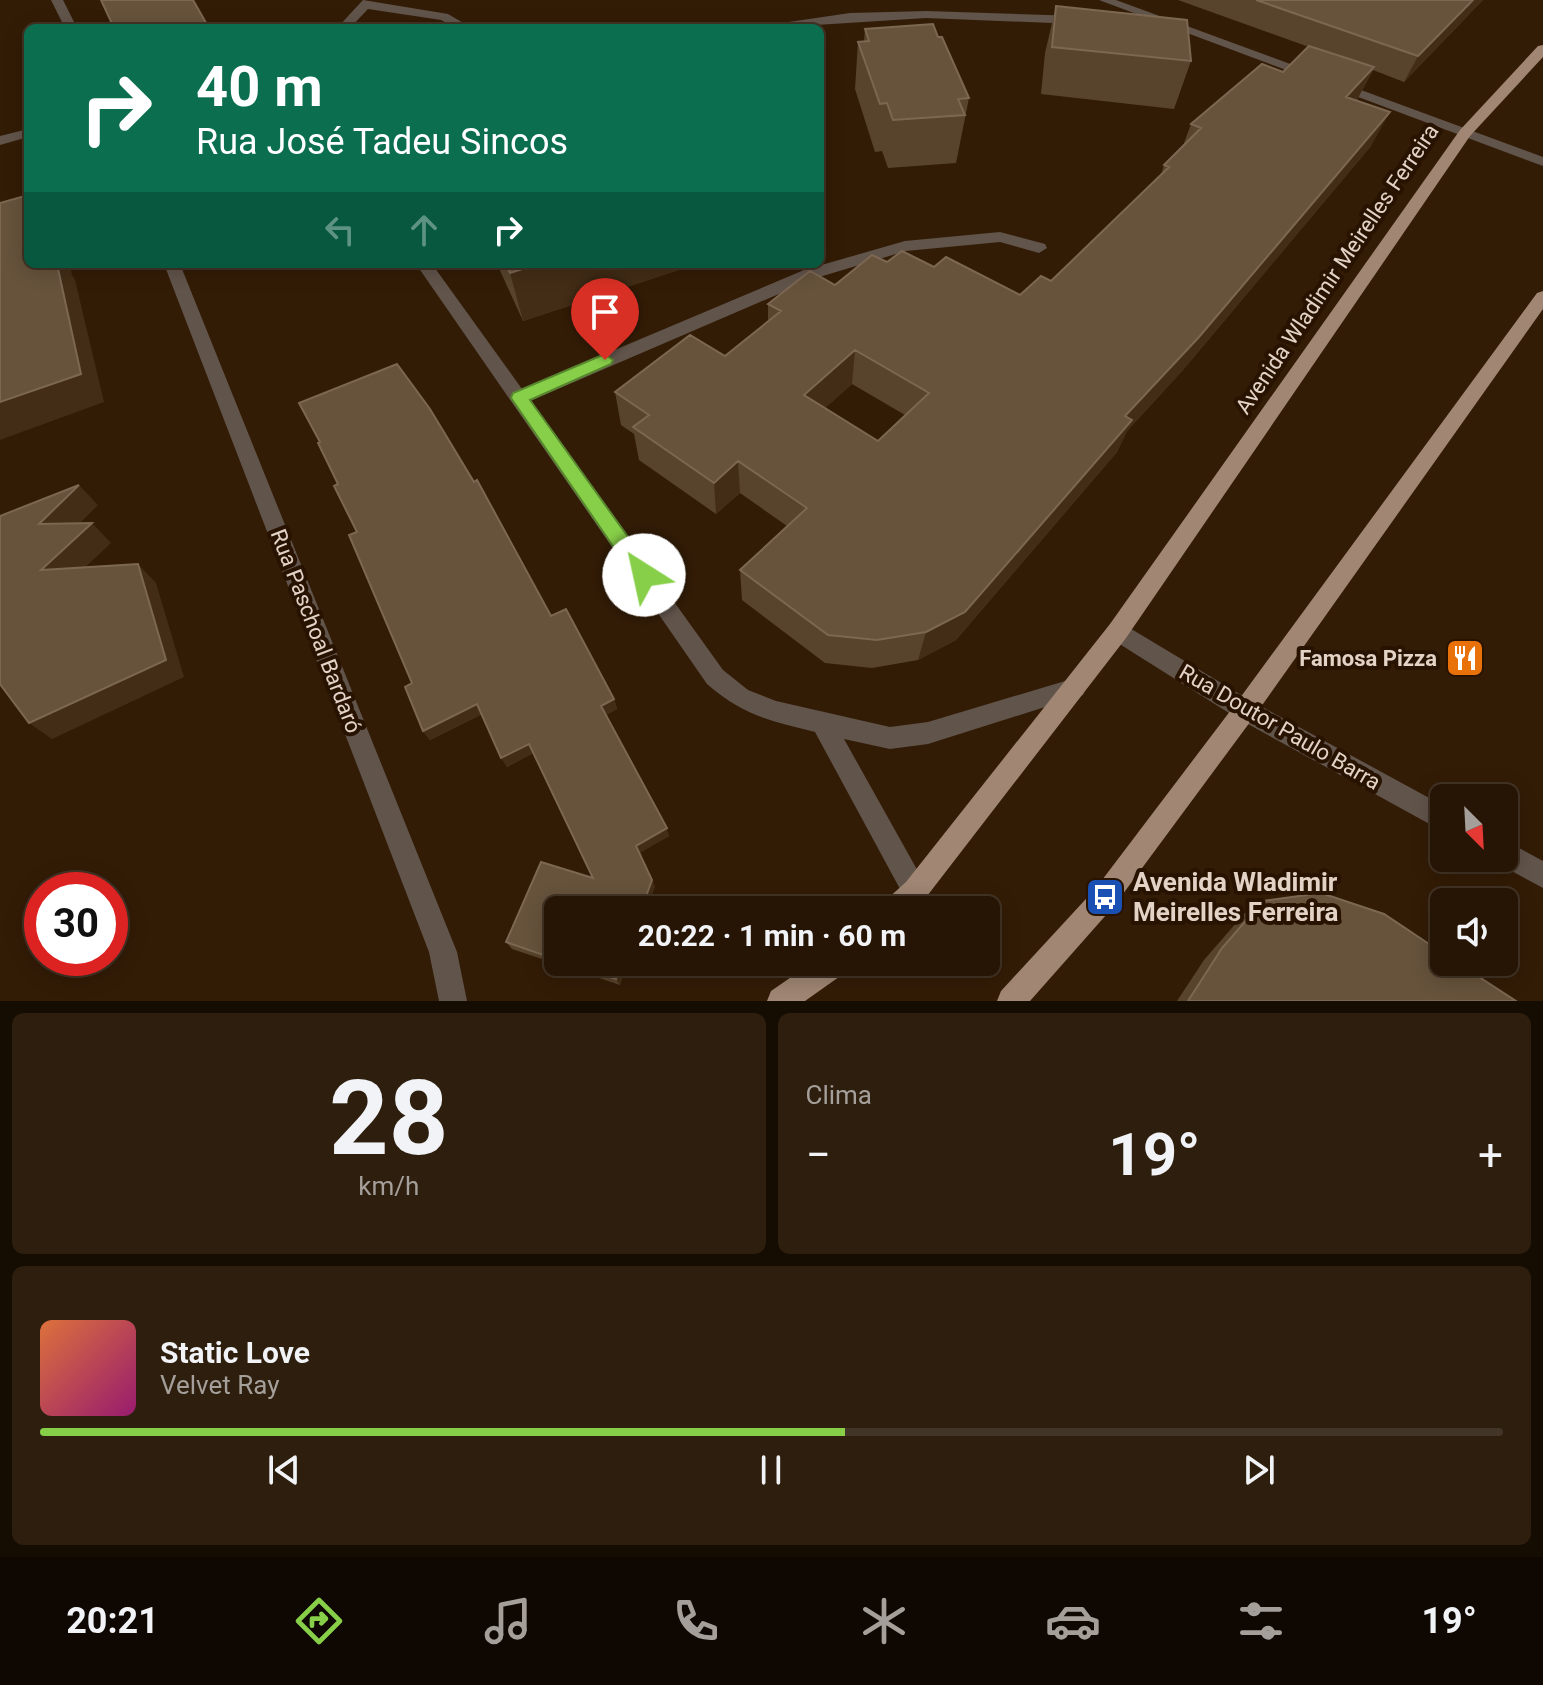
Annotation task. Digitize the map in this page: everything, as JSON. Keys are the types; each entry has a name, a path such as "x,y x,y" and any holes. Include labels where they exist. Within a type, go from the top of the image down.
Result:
{"main road":[{"name":"Avenida Wladimir Meirelles Ferreira","path":"909,896 1118,631 1465,133 1543,49"},
{"path":"1011,1001 1105,897 1245,710 1543,297"},
{"path":"781,1001 816,976"}],"street":[{"path":"57,0 69,24"},
{"path":"1105,0 1543,162"},
{"path":"347,24 368,2 444,17 458,24"},
{"path":"795,24 895,13 1090,21"},
{"path":"1122,22 1170,25"},
{"path":"0,141 24,134"},
{"path":"519,398 810,274 905,246 1000,237 1039,248"},
{"name":"Rua Paschoal Bardaró","path":"174,268 443,952 453,1001"},
{"path":"427,268 715,677 740,698 776,712 890,738 916,734 1075,688"},
{"name":"Rua Doutor Paulo Barra","path":"1118,631 1245,710 1430,812"},
{"path":"823,724 915,891"},
{"path":"1518,861 1543,875"}],"building":[{"path":"101,0 193,0 207,24 112,24"},
{"path":"1256,0 1473,0 1418,56"},
{"path":"1056,6 1187,20 1191,61 1052,47"},
{"path":"933,24 938,37 942,37 969,98 958,99 965,115 893,120 887,103 880,104 858,42 869,41 865,29"},
{"path":"1309,46 1374,67 1346,97 1390,112 1199,337 1125,416 1132,420 965,612 926,632 877,640 828,635 740,570 807,508 738,461 714,483 633,427 649,415 615,392 690,335 725,356 781,311 768,304 810,271 835,285 872,255 887,262 902,251 934,267 946,257 1020,295 1041,276 1051,281 1169,167 1164,165 1201,128 1191,124 1262,64 1283,72","holes":["855,350 929,393 878,441 804,395"]},
{"path":"24,196 24,268 58,268 81,374 0,402 0,203"},
{"path":"508,268 526,268 510,273"},
{"path":"397,364 430,409 474,482 477,480 551,616 566,609 614,699 601,706 667,828 636,846 652,880 646,896 544,896 544,955 506,942 541,862 593,878 529,744 501,758 477,704 423,731 405,687 412,683 349,535 357,532 334,486 338,484 320,442 299,403"},
{"path":"79,485 39,524 92,523 41,570 138,564 166,660 29,723 0,684 0,516"},
{"path":"1321,893 1384,914 1430,945 1430,976 1478,976 1516,1001 1188,1001 1222,948 1263,901"}],"place":[{"name":"Famosa Pizza","path":"1465,658"},
{"name":"Avenida Wladimir Meirelles Ferreira","path":"1105,897"}],"route":[{"path":"605,360 519,398 644,575"}]}
